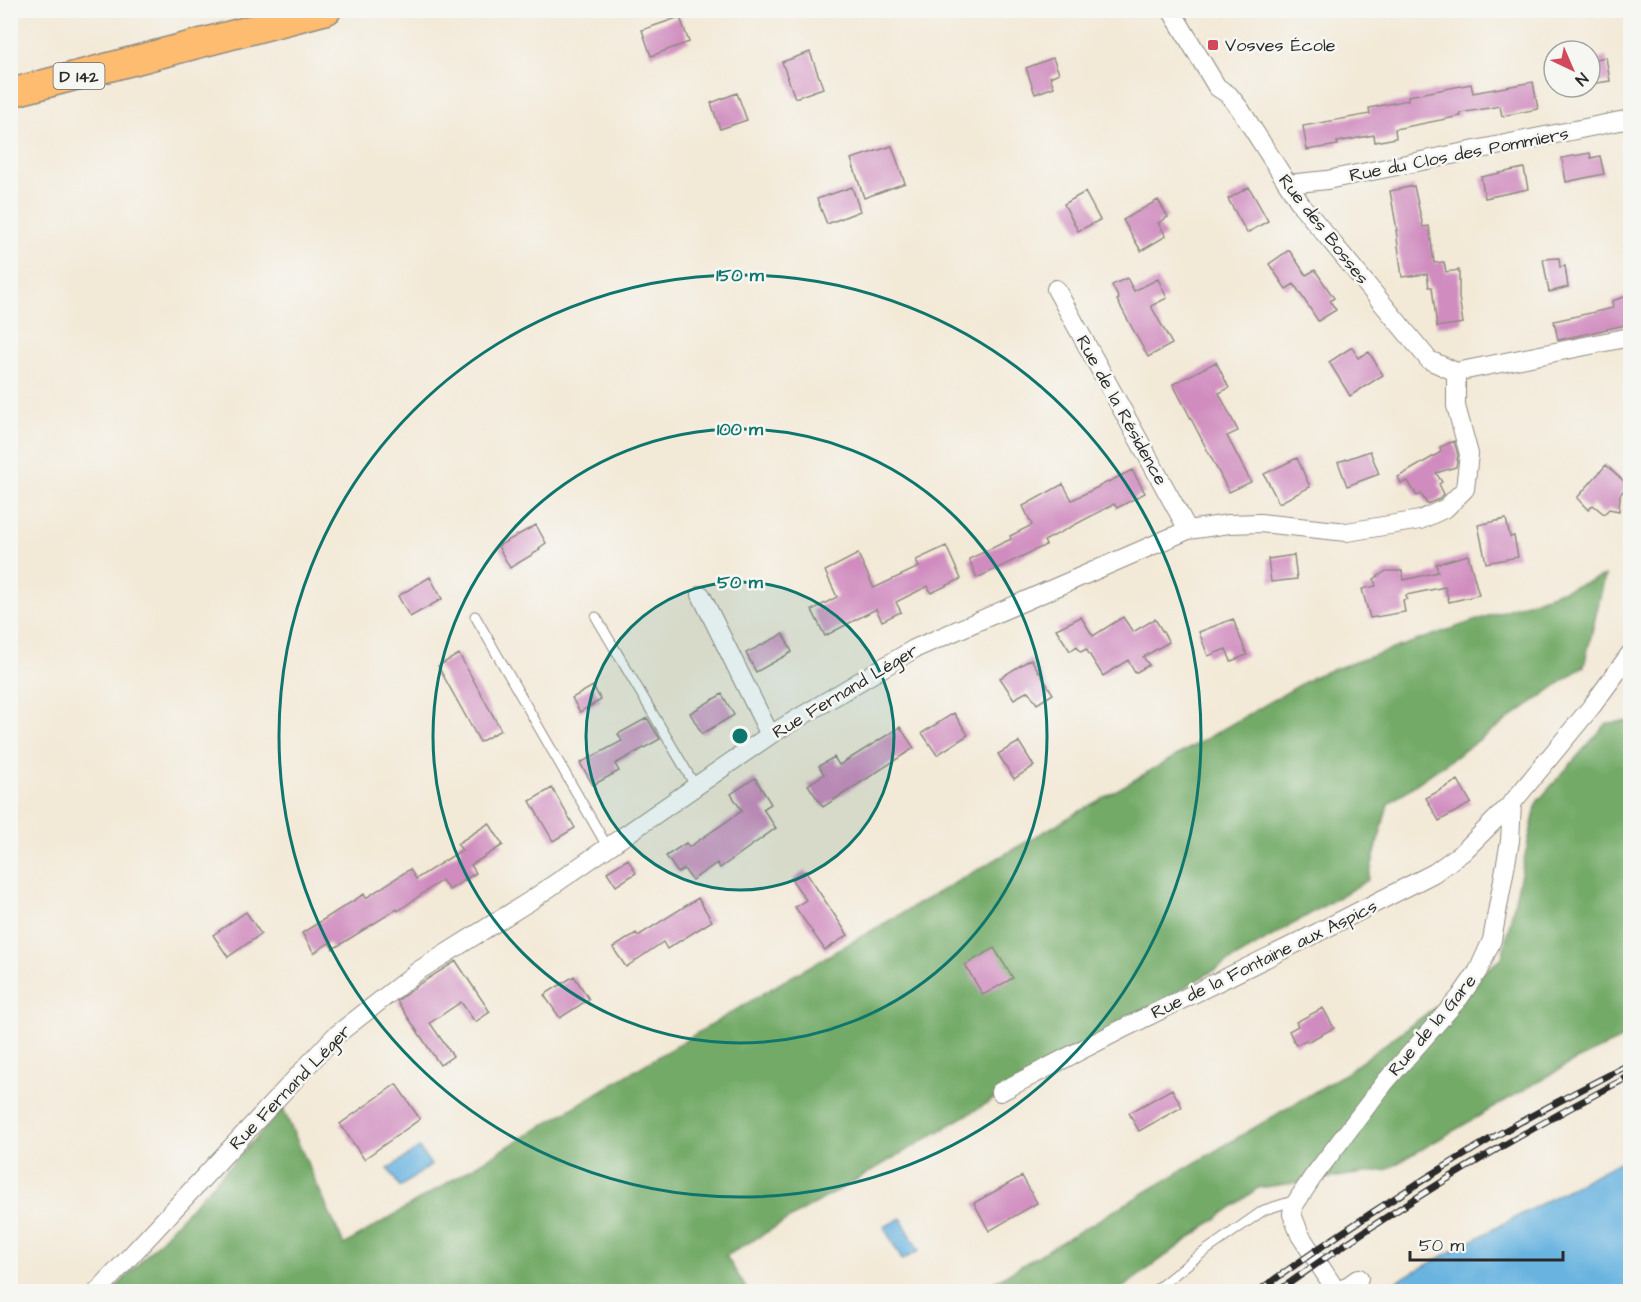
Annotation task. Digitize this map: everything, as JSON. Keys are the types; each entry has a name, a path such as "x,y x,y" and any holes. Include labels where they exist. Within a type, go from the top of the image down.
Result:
{"main road":[{"name":"D 142","path":"10,93 327,10"}],"street":[{"name":"Rue des Bosses","path":"1171,10 1217,87 1229,95 1240,109 1302,206 1429,360 1456,372"},
{"name":"Rue du Clos des Pommiers","path":"1287,184 1328,180 1630,119"},
{"name":"Rue de la Résidence","path":"1056,289 1188,530"},
{"path":"1456,372 1630,337"},
{"name":"Rue Fernand Léger","path":"97,1292 335,1036 418,970 530,901 770,735 914,649 1188,530 1229,524 1260,523 1347,532 1420,520 1446,508 1465,489 1469,454 1456,406 1456,372"},
{"path":"700,595 770,735"},
{"path":"1512,803 1592,706 1630,654"},
{"name":"Rue de la Fontaine aux Aspics","path":"1000,1092 1434,873 1463,852 1512,803"},
{"name":"Rue de la Gare","path":"1296,1200 1386,1081 1460,997 1478,971 1492,940 1510,841 1512,803"},
{"path":"1296,1200 1292,1214 1294,1223 1338,1292 1359,1278"}],"lane":[{"path":"475,616 608,848"},
{"path":"596,617 696,787"},
{"path":"1153,1292 1198,1256 1264,1210 1296,1200"}],"green space":[{"path":"1605,576 1584,666 1388,804 1368,880 726,1256 748,1291 112,1292 283,1109 344,1245 784,981 1317,675"},
{"path":"1630,721 1630,1035 1574,1061 1386,1170 1258,1188 1118,1291 977,1292 1343,1075 1502,958 1537,802 1607,723"}],"water":[{"path":"419,1148 431,1165 400,1187 388,1169"},
{"path":"1630,1156 1630,1291 1378,1291"},
{"path":"901,1218 919,1251 902,1260 884,1227"}],"building":[{"path":"680,17 689,42 651,56 642,30"},
{"path":"810,52 823,88 795,98 782,62"},
{"path":"1606,57 1610,81 1602,82 1602,58"},
{"path":"1053,58 1059,73 1050,77 1054,87 1035,94 1026,68"},
{"path":"1533,82 1538,109 1502,116 1500,106 1460,113 1461,116 1395,129 1396,138 1375,142 1374,135 1337,142 1338,145 1307,150 1303,126 1370,114 1369,108 1408,100 1408,96 1471,84 1473,93"},
{"path":"737,93 747,120 720,129 711,103"},
{"path":"892,146 905,183 864,198 851,159"},
{"path":"1590,153 1591,158 1600,156 1604,174 1566,182 1562,158"},
{"path":"1524,168 1528,189 1485,198 1481,177"},
{"path":"1414,186 1423,227 1429,226 1434,263 1444,262 1446,272 1459,270 1459,297 1463,323 1437,327 1432,287 1429,287 1427,274 1402,277 1390,191"},
{"path":"852,187 860,211 827,224 817,199"},
{"path":"1249,187 1268,221 1247,233 1228,199"},
{"path":"1085,192 1100,220 1078,231 1064,204"},
{"path":"1158,200 1168,217 1158,223 1166,236 1141,251 1123,220"},
{"path":"1289,250 1306,275 1315,270 1334,298 1330,301 1336,310 1318,321 1294,284 1286,289 1269,264"},
{"path":"1559,258 1560,267 1565,266 1568,287 1549,292 1543,259"},
{"path":"1127,278 1134,291 1158,279 1167,298 1151,306 1172,344 1148,357 1117,300 1119,299 1112,285"},
{"path":"1630,295 1630,324 1558,340 1554,321 1613,308 1612,301"},
{"path":"1352,347 1358,358 1369,352 1383,375 1350,396 1329,362"},
{"path":"1216,362 1229,388 1219,393 1238,431 1227,436 1251,482 1229,492 1173,384"},
{"path":"1454,441 1458,455 1456,467 1436,473 1442,482 1439,484 1444,494 1427,504 1421,494 1417,496 1408,481 1401,483 1398,477 1441,452 1440,447"},
{"path":"1370,451 1379,474 1347,486 1338,462"},
{"path":"1297,458 1310,487 1279,503 1264,474"},
{"path":"1606,465 1628,485 1620,495 1619,511 1609,509 1604,514 1593,505 1588,510 1577,498"},
{"path":"1132,470 1145,493 1117,508 1114,504 1044,541 1046,545 977,578 969,559 1011,539 1010,536 1032,525 1023,506 1063,484 1072,500"},
{"path":"1506,519 1510,537 1514,536 1518,557 1486,563 1478,525"},
{"path":"536,525 546,543 539,548 540,550 510,568 498,546"},
{"path":"946,546 961,579 931,593 928,586 896,602 901,612 882,621 876,609 825,636 812,610 837,597 825,571 858,554 874,588 919,567 916,560"},
{"path":"1294,555 1297,579 1271,582 1268,559"},
{"path":"1468,555 1479,595 1449,602 1445,587 1406,595 1407,599 1403,600 1405,612 1370,618 1362,589 1376,586 1374,579 1386,571 1402,571 1404,580 1438,572 1436,564"},
{"path":"430,577 442,599 410,617 398,596"},
{"path":"1081,617 1093,636 1123,617 1133,632 1155,619 1169,642 1143,657 1149,665 1135,673 1128,660 1103,676 1086,649 1081,652 1077,646 1070,651 1056,629"},
{"path":"1233,619 1247,655 1231,661 1226,649 1208,656 1199,632"},
{"path":"783,634 792,652 756,672 746,653"},
{"path":"459,654 501,730 480,742 438,666"},
{"path":"1031,659 1053,694 1037,704 1028,691 1014,699 1000,678"},
{"path":"593,686 601,700 580,712 572,698"},
{"path":"722,694 734,715 702,734 690,713"},
{"path":"954,713 968,735 937,755 922,733"},
{"path":"647,718 660,739 615,764 619,771 593,785 580,763 622,741 618,734"},
{"path":"900,727 914,748 823,807 808,785 824,774 819,766 834,757 839,765"},
{"path":"1019,742 1034,766 1014,779 998,754"},
{"path":"755,778 771,804 763,809 776,828 720,868 717,863 692,880 684,869 678,873 666,856 686,843 689,847 742,811 731,794"},
{"path":"1458,780 1471,803 1439,821 1426,798"},
{"path":"552,788 575,828 553,841 530,801"},
{"path":"489,823 503,845 471,865 476,873 449,890 442,880 398,911 397,909 333,949 329,943 314,953 302,933 364,894 366,898 410,869 416,879 462,850 457,844"},
{"path":"628,859 636,873 616,886 607,872"},
{"path":"805,871 848,935 825,950 795,907 806,900 792,880"},
{"path":"698,898 712,921 667,949 663,942 626,967 613,948 636,933 638,936"},
{"path":"246,912 261,934 228,957 213,935"},
{"path":"994,948 1013,978 983,995 965,965"},
{"path":"456,961 490,1012 475,1022 461,1002 430,1023 453,1056 440,1065 397,1001"},
{"path":"574,976 589,999 560,1018 544,995"},
{"path":"1323,1008 1334,1028 1296,1045 1289,1031 1298,1026 1296,1022"},
{"path":"396,1084 420,1119 364,1159 340,1124"},
{"path":"1172,1089 1182,1107 1139,1131 1129,1113"},
{"path":"1022,1176 1037,1203 989,1231 974,1203"}],"railway":[{"path":"1257,1292 1340,1234 1453,1161 1518,1123 1630,1064"},
{"path":"1277,1292 1362,1233 1449,1178 1539,1125 1630,1076"}],"place":[{"name":"Vosves École","path":"1213,45"}]}
